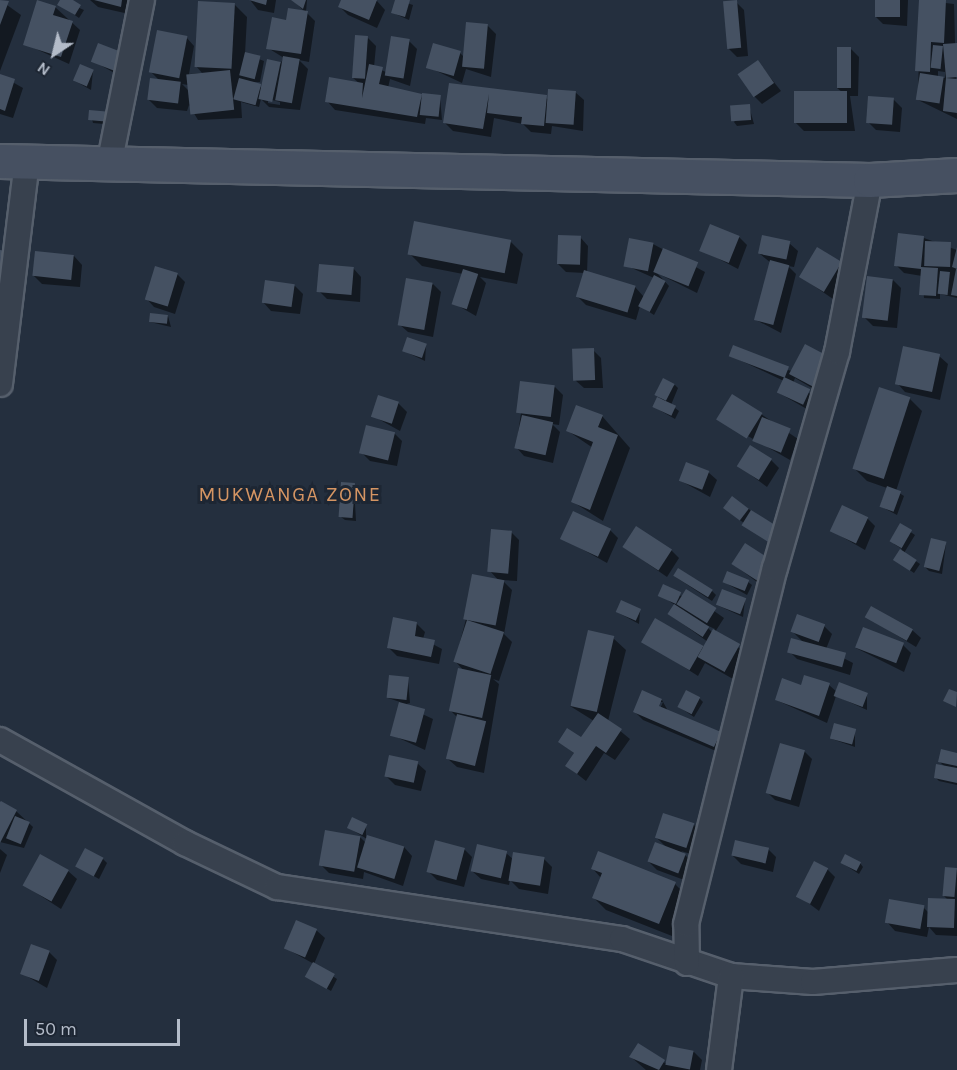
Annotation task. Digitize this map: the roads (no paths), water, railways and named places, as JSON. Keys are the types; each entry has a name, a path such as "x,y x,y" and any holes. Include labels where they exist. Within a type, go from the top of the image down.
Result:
{"main road":[{"path":"14,161 109,165 870,180 957,175"}],"street":[{"path":"109,165 142,0"},
{"path":"0,384 14,161"},
{"path":"687,963 686,924 775,568 837,352 870,180"},
{"path":"0,740 185,843 277,887 622,939 687,963 731,976 813,982 957,970"},
{"path":"719,1070 731,976"}],"district":[{"name":"MUKWANGA ZONE","path":"290,494"}]}
